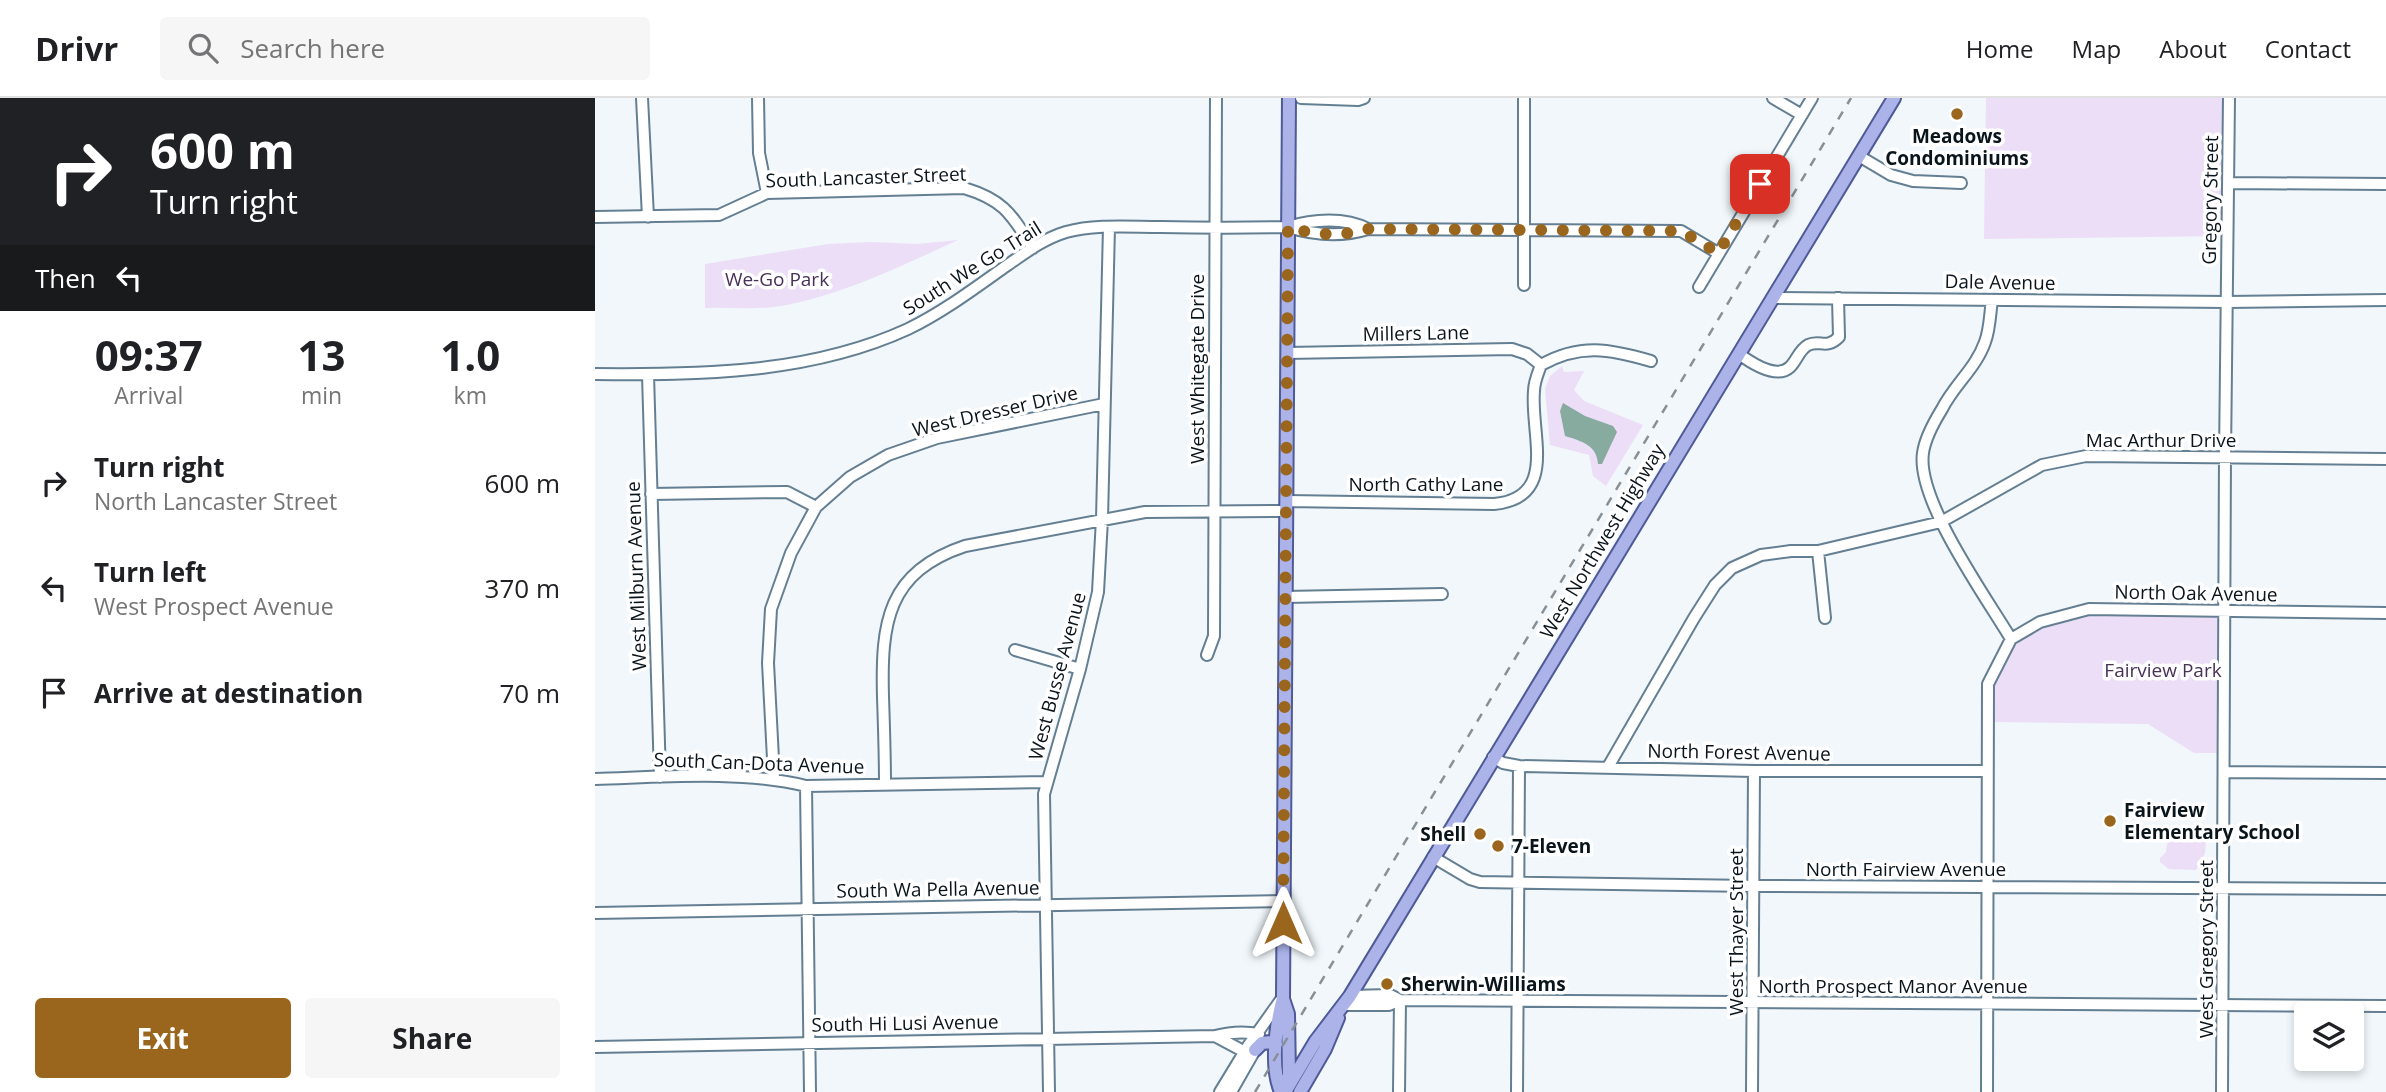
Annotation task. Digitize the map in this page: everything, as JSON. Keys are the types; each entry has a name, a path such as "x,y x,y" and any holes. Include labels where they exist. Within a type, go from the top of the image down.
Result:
{"main road":[{"path":"1283,1092 1276,1081 1276,1044 1277,1019 1283,998 1289,98"},
{"name":"West Northwest Highway","path":"1283,1092 1315,1042 1347,1000 1893,98"},
{"path":"1283,998 1288,1014 1289,1053 1289,1075 1283,1092"},
{"name":"West Northwest Highway","path":"1300,1092 1325,1049 1347,1000"},
{"path":"1250,1051 1262,1043 1276,1044"},
{"path":"1289,1053 1295,1060 1304,1059"}],"street":[{"path":"642,98 648,218"},
{"path":"758,98 759,153 767,193"},
{"path":"1210,98 1216,98 1215,228"},
{"path":"1301,98 1364,98"},
{"path":"1524,98 1524,285"},
{"path":"1773,98 1802,115"},
{"path":"1699,287 1812,98"},
{"name":"Gregory Street","path":"2227,302 2229,98"},
{"path":"1859,156 1891,175 1913,181 1961,183"},
{"path":"2228,183 2386,184"},
{"name":"South Lancaster Street","path":"595,217 719,215 767,193 964,188 993,198 1008,212 1033,248"},
{"name":"West Busse Avenue","path":"1049,1092 1044,794 1080,669 1098,592 1109,227"},
{"name":"South We Go Trail","path":"595,374 649,375 750,370 802,363 844,352 908,329 958,300 1033,248 1062,233 1080,229 1288,227 1305,232 1350,234 1368,229 1681,231 1718,253"},
{"name":"West Whitegate Drive","path":"1206,655 1214,636 1215,228"},
{"name":"Dale Avenue","path":"1773,298 2227,302 2386,300"},
{"path":"1739,354 1763,370 1783,371 1789,368 1808,345 1827,345 1839,337 1838,298"},
{"path":"1987,1092 1988,684 2011,639 1941,522 1924,475 1923,452 1947,399 1982,349 1986,340 1992,300"},
{"name":"West Gregory Street","path":"2222,1092 2227,302"},
{"name":"Millers Lane","path":"1287,353 1512,349 1527,354 1541,365"},
{"path":"1541,365 1559,355 1599,349 1651,361"},
{"name":"North Cathy Lane","path":"885,784 884,641 888,615 907,581 928,562 965,546 1145,512 1286,506 1512,502 1524,495 1538,458 1539,443 1533,394 1541,365"},
{"name":"West Milburn Avenue","path":"649,375 660,777"},
{"name":"West Dresser Drive","path":"774,778 768,663 771,608 791,553 816,507 850,477 888,455 937,439 1104,404"},
{"name":"Mac Arthur Drive","path":"1608,767 1715,585 1733,568 1761,555 1818,551 1941,522 2042,465 2085,456 2386,459"},
{"path":"651,494 787,492 816,507"},
{"path":"1818,551 1825,618"},
{"path":"1286,597 1442,594"},
{"name":"North Oak Avenue","path":"2011,639 2040,622 2089,609 2386,613"},
{"path":"1016,650 1080,669"},
{"name":"North Forest Avenue","path":"1493,757 1519,766 1754,771 1987,771"},
{"path":"1517,1092 1519,766"},
{"name":"West Thayer Street","path":"1752,1092 1754,771"},
{"path":"2224,772 2386,773"},
{"name":"South Can-Dota Avenue","path":"595,779 774,778 806,786 1047,782"},
{"path":"806,786 810,1092"},
{"name":"North Fairview Avenue","path":"1433,858 1475,881 1518,883 2386,889"},
{"name":"South Wa Pella Avenue","path":"595,913 1283,901"},
{"path":"1231,1092 1259,1034 1283,998"},
{"name":"North Prospect Manor Avenue","path":"1347,1000 1389,1005 1400,1000 2386,1006"},
{"path":"1399,1092 1400,1000"},
{"name":"South Hi Lusi Avenue","path":"595,1047 1215,1036 1230,1032 1259,1034"},
{"name":"South Hi Lusi Avenue","path":"1215,1036 1250,1051"},
{"path":"1220,1092 1250,1051"}],"green space":[{"path":"1986,98 2225,98 2223,236 1984,239"},
{"name":"We-Go Park","path":"958,240 871,279 827,295 763,308 705,308 705,264 828,244 917,244"},
{"path":"1562,366 1564,372 1584,371 1574,390 1584,401 1643,425 1606,486 1593,476 1589,455 1550,445 1545,389 1550,376"},
{"name":"Fairview Park","path":"2077,615 2218,615 2221,618 2219,753 2194,753 2148,724 1994,722 1994,688 1998,672 2013,648 2035,631"},
{"path":"2177,830 2183,831 2190,840 2198,837 2206,841 2205,853 2196,870 2169,869 2160,862 2166,852 2168,838"}],"shaded area":[{"path":"1563,403 1585,416 1613,426 1617,432 1602,464 1598,464 1591,448 1565,436 1560,411"}],"railway":[{"path":"1255,1092 1851,98"}],"place":[{"name":"Meadows Condominiums","path":"1957,114"},
{"name":"Fairview Elementary School","path":"2110,821"},
{"name":"Shell","path":"1480,834"},
{"name":"7-Eleven","path":"1498,846"},
{"name":"Sherwin-Williams","path":"1387,984"}],"route":[{"path":"1283,923 1288,227 1305,232 1350,234 1368,229 1681,231 1718,253 1760,184"}]}
